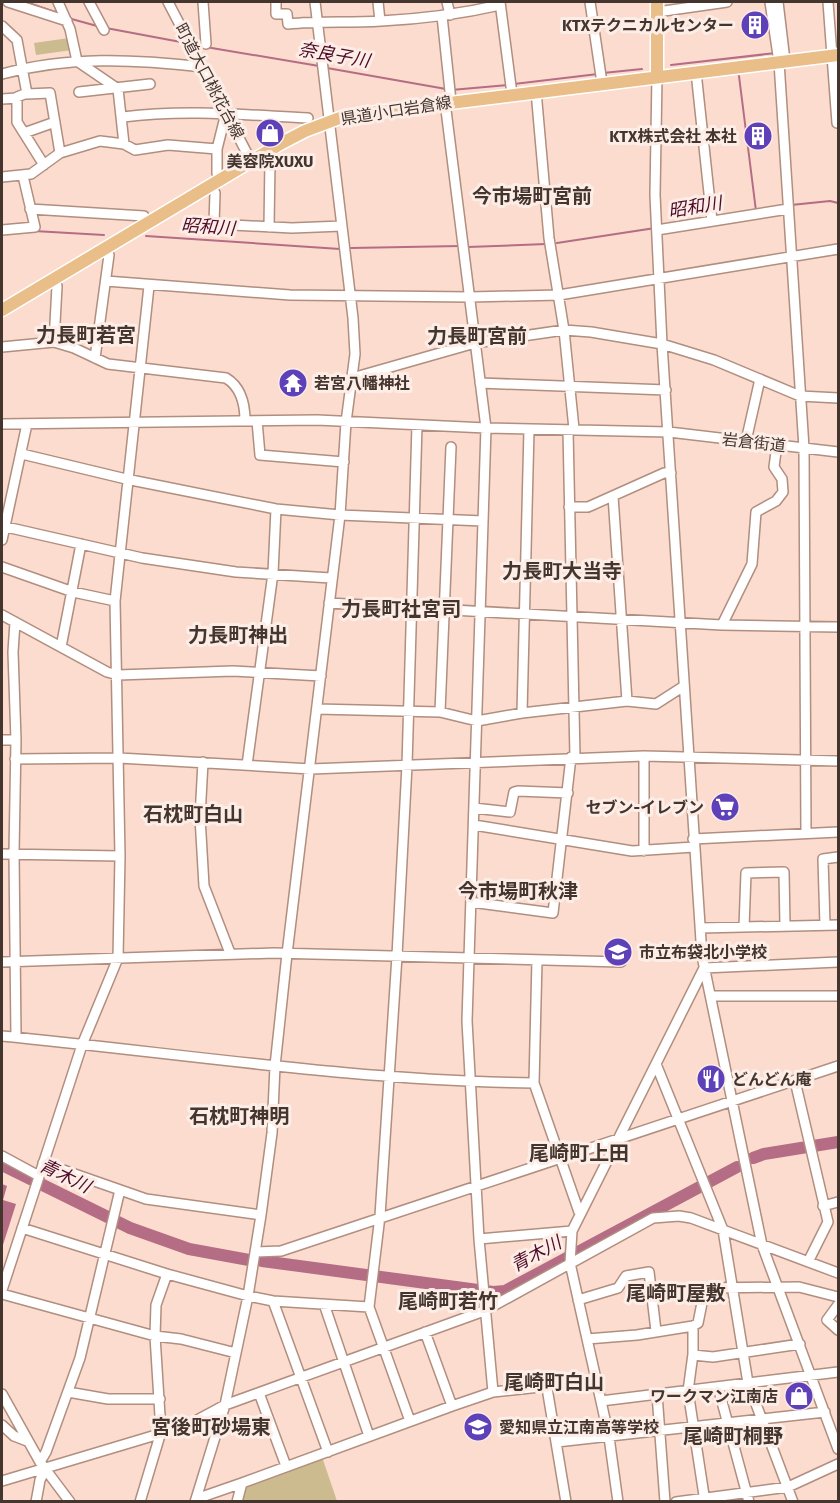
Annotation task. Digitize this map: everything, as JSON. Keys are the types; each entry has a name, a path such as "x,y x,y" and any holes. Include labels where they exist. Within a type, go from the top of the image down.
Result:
{"main road":[{"path":"657,7 657,80"},
{"name":"県道小口岩倉線","path":"2,310 296,135 355,114 602,83 657,80 696,72 835,55"}],"street":[{"path":"8,2 67,21"},
{"path":"58,2 67,21 77,61 118,89 123,117 124,144"},
{"path":"90,2 104,30"},
{"name":"町道大口桃花台線","path":"168,2 251,161"},
{"path":"203,2 206,44"},
{"path":"276,2 276,14 287,14 288,24 446,16 500,3 512,94"},
{"path":"315,2 355,344 346,422 340,515 287,954 275,1065 272,1133 256,1252 225,1405 195,1500 213,1497 286,1466 493,1392 596,1381"},
{"path":"378,2 381,21"},
{"path":"447,2 448,102 486,428 482,612 469,957 469,1082 484,1311 493,1392"},
{"path":"590,2 602,83"},
{"path":"657,7 727,2"},
{"path":"771,2 782,61"},
{"path":"778,2 790,255 804,448 806,833"},
{"path":"828,2 835,55 837,123"},
{"path":"2,26 16,40 27,93"},
{"path":"2,74 77,61 147,60 202,67"},
{"path":"696,72 712,219"},
{"path":"657,80 657,228 662,344 693,843 704,968 734,1100 762,1245 838,1449"},
{"path":"79,92 150,84"},
{"path":"471,902 553,913 573,757 569,386 564,330 549,238 536,91"},
{"path":"2,99 17,98 27,93 34,96 50,93 60,153"},
{"path":"17,98 17,122 44,165"},
{"path":"123,117 156,113 308,118"},
{"path":"228,116 224,122 217,149 214,224 269,227 342,226"},
{"path":"24,133 55,122"},
{"path":"2,177 31,174 60,153 100,141 124,144 135,150 168,145 217,149"},
{"path":"266,153 270,159 269,227"},
{"path":"2,230 34,227 23,176"},
{"path":"657,228 788,206"},
{"path":"30,209 144,216 148,223"},
{"path":"95,358 109,255 105,248"},
{"path":"106,280 149,286 290,295 470,297 559,295 790,255 838,249"},
{"path":"53,279 57,286 54,342"},
{"path":"149,286 126,479 115,601 120,856 118,958 82,1045 2,1292 155,1336 181,1339 236,1353"},
{"path":"352,378 475,343 564,330 591,332 662,344 714,360 800,396 838,398"},
{"path":"2,347 54,342 108,363 226,378 238,390 245,411 245,421"},
{"path":"746,441 760,379"},
{"path":"480,383 666,390"},
{"path":"257,421 260,455 344,462"},
{"name":"岩倉街道","path":"2,424 346,422 669,432 838,452"},
{"path":"2,540 27,424"},
{"path":"410,1421 369,1306 380,1216 397,956 407,765 417,425"},
{"path":"522,713 529,429"},
{"path":"723,625 752,564 756,512 776,501 783,492 782,479 774,467 777,444"},
{"path":"440,712 451,447"},
{"path":"22,454 126,479 276,509 340,515 483,521"},
{"path":"569,507 588,507 664,473 671,473"},
{"path":"613,496 627,701"},
{"path":"247,765 262,671 273,573 276,509"},
{"path":"4,526 120,553 236,572 332,578"},
{"path":"61,647 81,544"},
{"path":"2,567 73,592 115,601"},
{"path":"329,603 680,623 838,627"},
{"path":"2,615 118,675 262,671 321,676"},
{"path":"15,622 13,652 16,740 14,854 16,1037"},
{"path":"317,709 440,712 477,721 522,713 574,709 627,701 656,704 684,686"},
{"path":"2,740 16,740"},
{"path":"15,759 203,762 311,770 476,764 573,757 644,756 838,761"},
{"path":"644,756 645,851"},
{"path":"203,762 200,817 204,886 230,953"},
{"path":"474,808 510,812 514,792 518,791 568,793"},
{"path":"474,825 645,851 693,843 838,832"},
{"path":"2,854 120,856"},
{"path":"825,925 823,859 838,857"},
{"path":"744,927 746,873 784,872 785,926"},
{"path":"700,928 838,925"},
{"path":"2,962 230,953 621,962"},
{"path":"537,960 534,1083 579,1212"},
{"path":"704,968 838,962"},
{"path":"618,1502 609,1437 569,1259 572,1231 579,1212 704,968"},
{"path":"712,996 838,996"},
{"path":"2,1036 275,1065 469,1082 534,1083"},
{"path":"656,1064 723,1230 748,1383 793,1502"},
{"path":"256,1252 281,1251 380,1216 679,1120 838,1066"},
{"path":"795,1081 828,1222 808,1262"},
{"path":"2,1156 38,1180"},
{"path":"43,1164 146,1199 261,1215"},
{"path":"36,1502 43,1466 68,1392 89,1318 120,1190"},
{"path":"823,1206 838,1202"},
{"path":"2,1481 43,1466 186,1426 225,1405 484,1311 569,1259 653,1218 691,1218 838,1273"},
{"path":"22,1228 167,1274 248,1296 273,1301 369,1306"},
{"path":"479,1239 572,1231"},
{"path":"578,1300 618,1288 626,1276 649,1272 656,1331"},
{"path":"140,1502 161,1432 155,1336 156,1305 167,1274"},
{"path":"587,1340 693,1326 698,1323 705,1288 799,1287 838,1297"},
{"path":"273,1301 328,1452"},
{"path":"324,1304 342,1363 369,1436"},
{"path":"838,1305 827,1320 838,1330"},
{"path":"693,1326 693,1355 688,1391 705,1499"},
{"path":"424,1332 452,1406"},
{"path":"693,1355 712,1357 800,1344"},
{"path":"601,1401 838,1372"},
{"path":"718,1387 748,1497"},
{"path":"547,1388 566,1502"},
{"path":"68,1392 108,1398 160,1399"},
{"path":"259,1393 286,1466"},
{"path":"2,1394 27,1441 70,1502"},
{"path":"657,1394 664,1502"},
{"path":"557,1442 825,1412"},
{"path":"2,1425 14,1436 27,1441"},
{"path":"676,1502 748,1497 788,1486 838,1464"},
{"path":"205,1473 213,1497"},
{"path":"237,1502 242,1483"}],"shaded area":[{"path":"69,38 72,50 36,55 34,43"},
{"path":"2,1184 7,1186 3,1200 16,1204 2,1248"},
{"path":"322,1457 337,1501 242,1502 245,1487 250,1482"}],"waterway":[{"name":"奈良子川","path":"26,2 55,12"},
{"name":"奈良子川","path":"68,18 97,26"},
{"name":"奈良子川","path":"106,28 186,43"},
{"name":"奈良子川","path":"194,45 319,66"},
{"name":"奈良子川","path":"671,65 776,53"},
{"name":"奈良子川","path":"327,68 446,89"},
{"name":"奈良子川","path":"603,73 642,69"},
{"name":"奈良子川","path":"514,84 598,74"},
{"path":"739,76 756,211"},
{"name":"奈良子川","path":"451,90 508,85"},
{"name":"昭和川","path":"791,205 830,201 838,203"},
{"name":"昭和川","path":"557,243 655,228"},
{"name":"昭和川","path":"34,231 104,235"},
{"name":"昭和川","path":"146,236 340,249"},
{"name":"昭和川","path":"468,247 546,244"},
{"name":"昭和川","path":"351,248 460,246"},
{"name":"青木川","path":"753,1158 764,1154 838,1142"},
{"name":"青木川","path":"2,1165 130,1228 189,1249 249,1260"},
{"name":"青木川","path":"262,1261 493,1292 505,1291 737,1167"}],"place":[{"name":"KTXテクニカルセンター","path":"755,25"},
{"name":"美容院XUXU","path":"270,133"},
{"name":"KTX株式会社 本社","path":"758,136"},
{"name":"若宮八幡神社","path":"293,383"},
{"name":"セブン-イレブン","path":"725,807"},
{"name":"市立布袋北小学校","path":"618,952"},
{"name":"どんどん庵","path":"711,1079"},
{"name":"ワークマン江南店","path":"799,1396"},
{"name":"愛知県立江南高等学校","path":"478,1427"}],"district":[{"name":"今市場町宮前","path":"532,196"},
{"name":"力長町若宮","path":"86,335"},
{"name":"力長町宮前","path":"477,336"},
{"name":"力長町大当寺","path":"562,571"},
{"name":"力長町社宮司","path":"401,609"},
{"name":"力長町神出","path":"238,635"},
{"name":"石枕町白山","path":"193,814"},
{"name":"今市場町秋津","path":"518,891"},
{"name":"石枕町神明","path":"239,1116"},
{"name":"尾崎町上田","path":"579,1153"},
{"name":"尾崎町屋敷","path":"676,1293"},
{"name":"尾崎町若竹","path":"448,1301"},
{"name":"尾崎町白山","path":"554,1382"},
{"name":"宮後町砂場東","path":"211,1427"},
{"name":"尾崎町桐野","path":"733,1436"}]}
